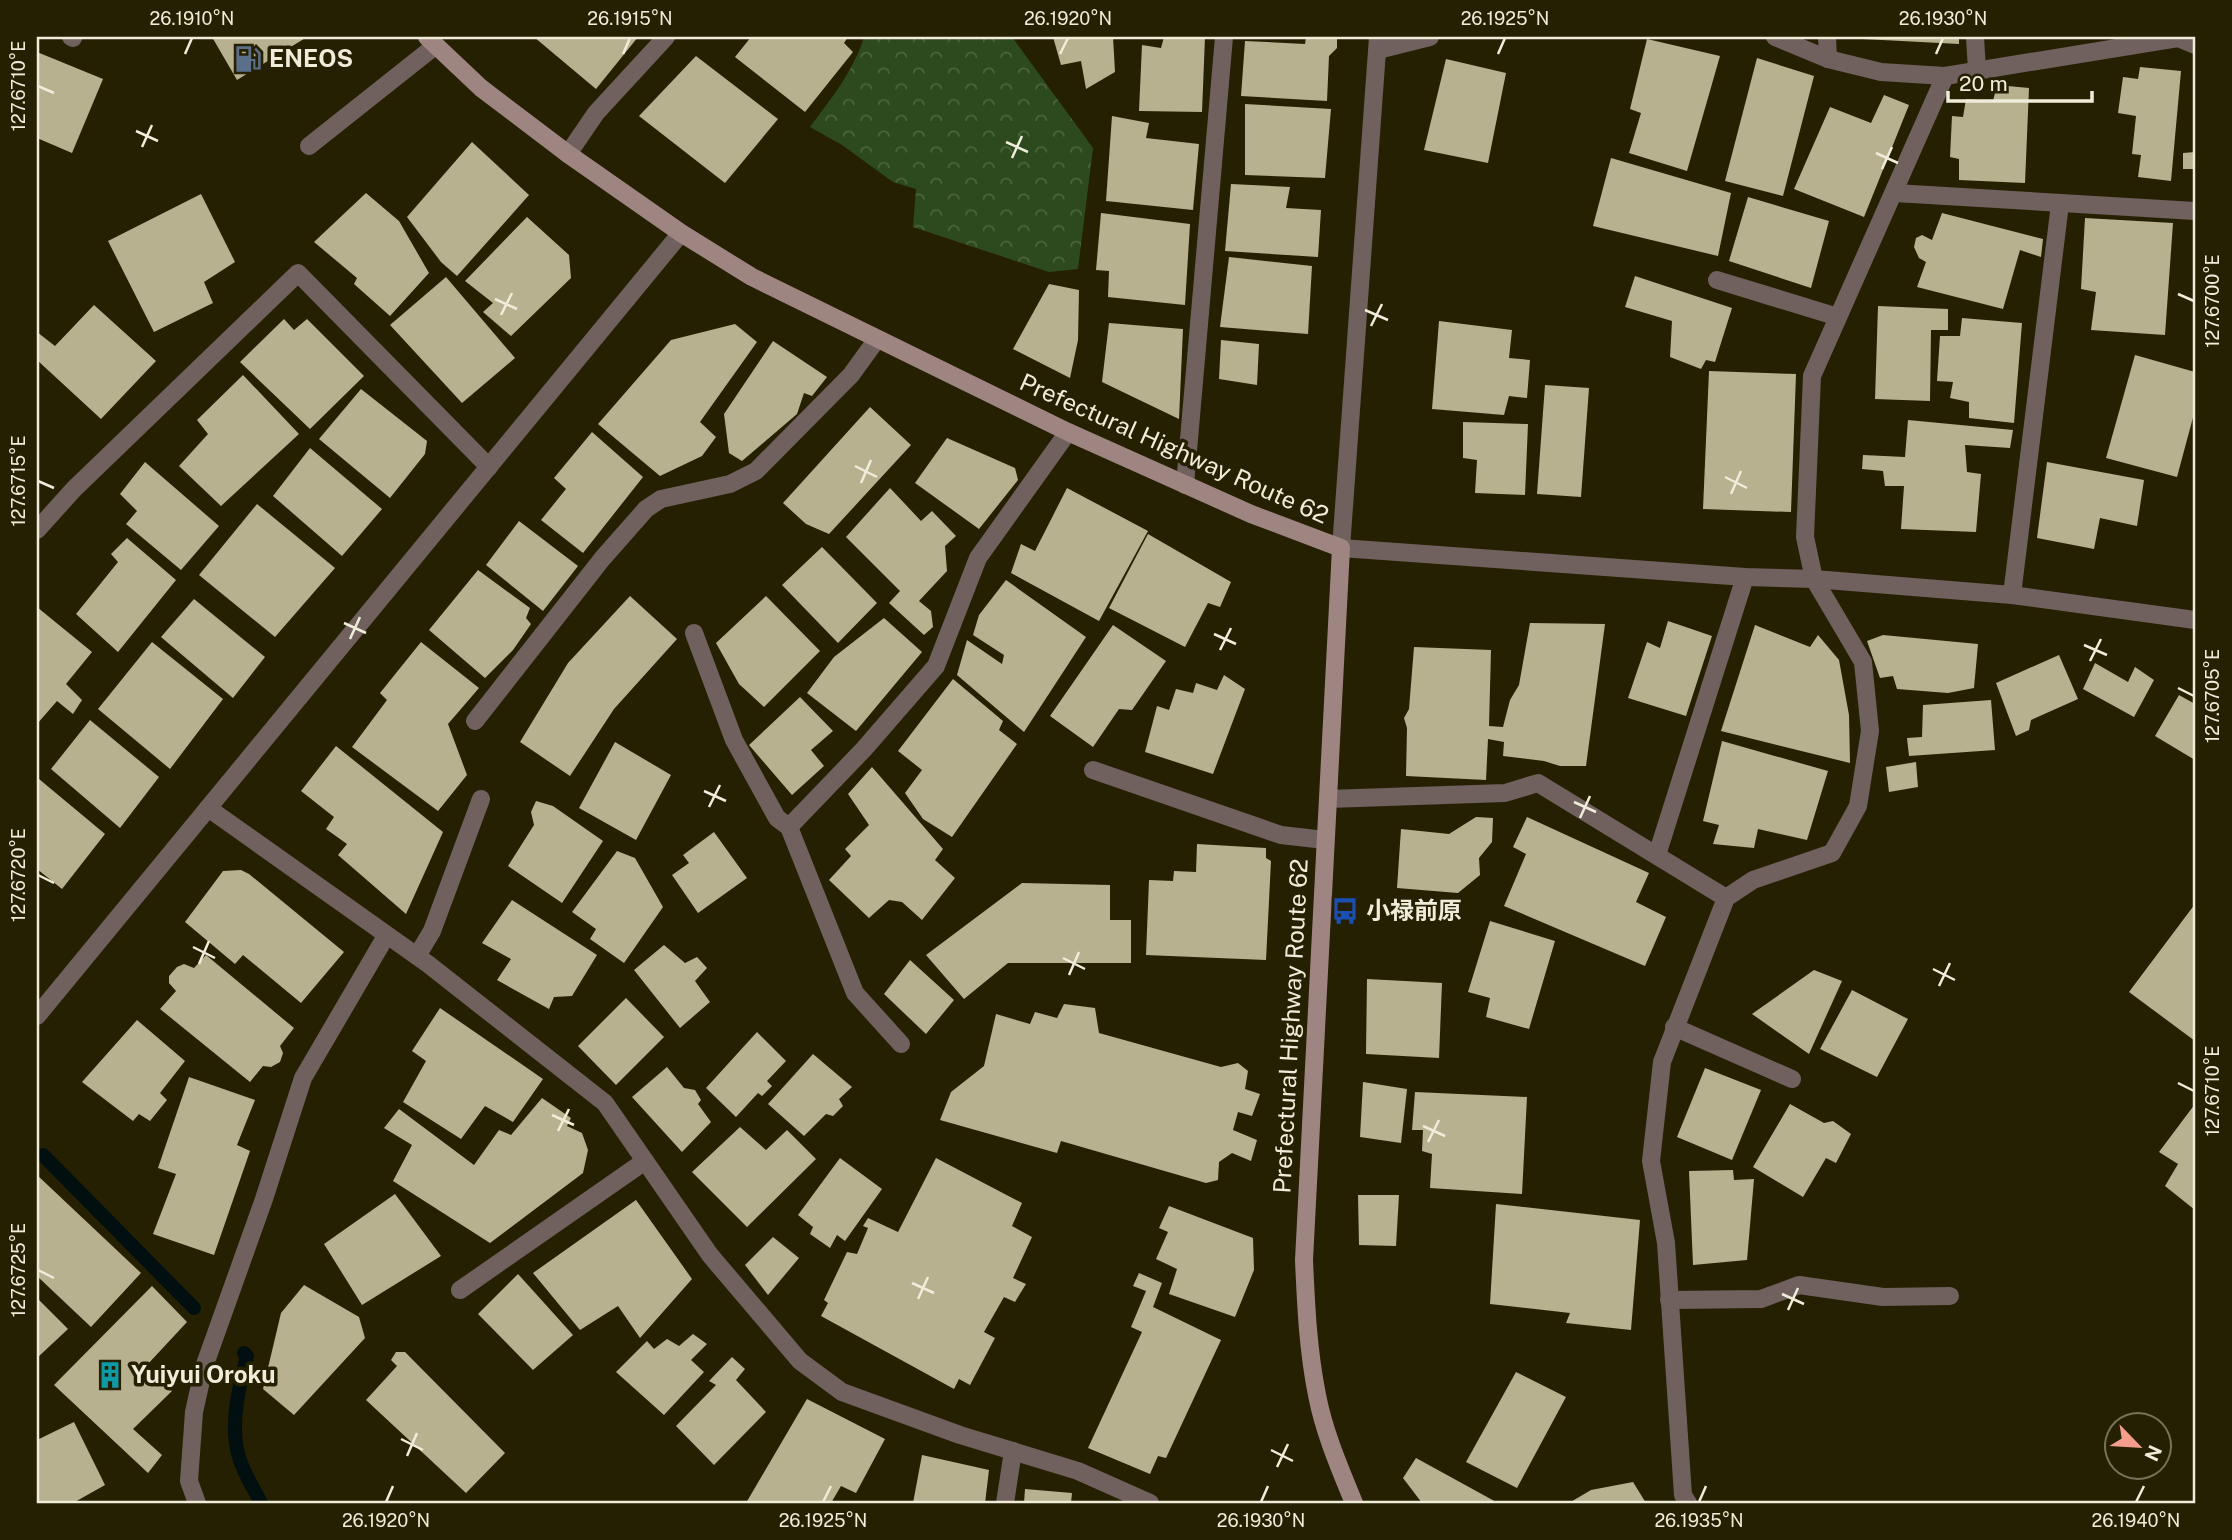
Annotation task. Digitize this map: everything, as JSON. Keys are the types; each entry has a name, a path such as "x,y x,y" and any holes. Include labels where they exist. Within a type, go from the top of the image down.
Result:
{"main road":[{"name":"Prefectural Highway Route 62","path":"431,41 481,88 568,154 681,233 752,277 1068,432 1251,514 1341,548 1304,1260 1307,1330 1317,1398 1335,1457 1354,1503"}],"street":[{"path":"568,154 596,113 666,37"},
{"path":"1185,485 1224,37"},
{"path":"1430,37 1378,43 1341,548 1745,577 1814,579 2012,595 2195,620"},
{"path":"1775,37 1828,59 1881,72 1945,76 2178,38 2195,45"},
{"path":"1827,37 1828,59"},
{"path":"1975,37 1978,70"},
{"path":"309,146 431,41"},
{"path":"1688,1503 1683,1495 1666,1243 1651,1161 1662,1062 1726,898 1753,880 1832,853 1858,806 1870,731 1863,662 1814,579 1805,537 1812,376 1945,76"},
{"path":"1895,193 2195,211"},
{"path":"2012,595 2060,204"},
{"path":"37,1016 681,233"},
{"path":"37,530 74,489 298,273 489,467"},
{"path":"1717,280 1838,317"},
{"path":"475,721 602,559 646,509 660,499 730,484 756,471 851,375 877,339"},
{"path":"789,827 864,750 936,666 978,558 1068,432"},
{"path":"1657,855 1745,577"},
{"path":"694,633 734,740 777,818 789,827 855,993 901,1044"},
{"path":"1093,770 1281,835 1325,840"},
{"path":"1328,799 1505,793 1538,783 1726,898"},
{"path":"417,956 432,931 481,799"},
{"path":"208,808 417,956 605,1103 710,1255 800,1361 842,1392 1078,1471 1150,1503"},
{"path":"196,1503 189,1481 194,1412 204,1367 264,1199 303,1078 386,936"},
{"path":"1674,1027 1792,1079"},
{"path":"460,1290 645,1161"},
{"path":"1669,1300 1761,1299 1800,1285 1883,1297 1950,1296"},
{"path":"1005,1503 1013,1451"}],"green space":[{"path":"864,37 1012,37 1093,148 1078,269 1049,272 913,227 916,189 893,182 842,145 810,127 848,73"}],"building":[{"name":"ENEOS","path":"212,37 307,37 237,80"},
{"path":"534,37 638,37 596,89"},
{"path":"751,37 848,37 844,43 853,52 805,112 735,57"},
{"path":"1053,37 1113,37 1115,72 1086,89 1081,61 1061,65"},
{"path":"1164,37 1205,37 1202,112 1139,111 1142,45 1161,48"},
{"path":"1306,37 1337,37 1337,48 1329,56 1327,101 1241,96 1245,41 1305,44"},
{"path":"1959,37 1959,44 1863,39"},
{"path":"1647,39 1720,56 1687,171 1629,153 1641,113 1630,109"},
{"path":"37,52 103,79 72,153 37,138"},
{"path":"696,56 778,119 725,183 639,116"},
{"path":"1757,58 1814,76 1783,196 1725,181"},
{"path":"1446,59 1506,73 1488,163 1424,150"},
{"path":"2140,67 2181,71 2171,181 2138,177 2141,155 2132,154 2136,116 2118,113 2123,77 2138,79"},
{"path":"1997,85 2029,88 2025,183 1959,180 1959,159 1950,157 1952,116 1963,117 1966,99 1993,101"},
{"path":"1884,95 1909,105 1864,217 1794,189 1830,107 1871,123"},
{"path":"1245,104 1331,109 1325,178 1245,175"},
{"path":"1112,116 1149,123 1146,138 1199,144 1193,210 1106,201"},
{"path":"472,142 529,195 457,276 441,262 407,217"},
{"path":"2195,152 2195,169 2183,169 2183,153"},
{"path":"1611,158 1731,193 1718,256 1593,226"},
{"path":"1231,184 1290,187 1286,208 1321,210 1318,257 1225,251"},
{"path":"366,193 399,221 429,273 390,316 354,284 357,278 314,242"},
{"path":"201,194 235,262 204,282 213,303 154,332 108,241"},
{"path":"1748,197 1829,221 1811,288 1729,261"},
{"path":"1101,213 1190,224 1185,305 1108,297 1109,271 1096,270"},
{"path":"1942,213 2043,239 2041,257 2020,250 2003,309 1917,287 1926,262 1919,258 1914,247 1916,238 1922,235 1932,240"},
{"path":"527,217 569,255 571,278 511,336 483,312 493,303 465,281"},
{"path":"2085,218 2173,223 2165,335 2091,330 2096,292 2081,289"},
{"path":"1229,257 1312,266 1308,334 1220,327"},
{"path":"1635,276 1732,308 1715,362 1706,360 1701,369 1670,357 1672,321 1625,307"},
{"path":"446,277 515,358 462,403 390,325"},
{"path":"1049,284 1079,290 1078,340 1070,378 1013,349"},
{"path":"94,305 156,361 101,419 37,360 37,332 55,346"},
{"path":"1878,306 1948,309 1948,330 1931,330 1930,401 1875,399"},
{"path":"1962,318 2022,323 2014,423 1969,418 1969,402 1950,398 1953,382 1937,381 1940,336 1960,336"},
{"path":"284,319 294,330 307,319 364,376 310,429 240,362"},
{"path":"1439,321 1512,330 1509,358 1530,360 1527,398 1509,396 1504,415 1432,409"},
{"path":"1109,323 1183,329 1179,419 1102,382"},
{"path":"735,324 757,342 700,422 716,437 702,456 660,476 598,424 671,340"},
{"path":"1221,340 1259,344 1257,385 1219,379"},
{"path":"773,341 827,377 812,396 804,393 797,414 742,461 729,453 724,414"},
{"path":"2135,355 2195,372 2195,410 2177,477 2106,458"},
{"path":"1709,371 1796,374 1791,512 1703,509"},
{"path":"243,375 299,434 221,506 179,466 208,434 197,420"},
{"path":"1545,385 1589,388 1581,497 1537,494"},
{"path":"361,389 427,441 425,454 390,498 319,439"},
{"path":"870,407 911,445 829,534 806,524 783,503"},
{"path":"1908,420 2013,430 2010,448 1965,445 1967,472 1981,474 1976,532 1901,529 1904,486 1885,486 1883,471 1862,469 1863,455 1905,457"},
{"path":"1463,422 1528,424 1525,495 1475,493 1477,460 1463,458"},
{"path":"592,432 643,477 583,553 541,520 566,489 554,478"},
{"path":"947,438 1015,468 1018,480 979,529 915,483"},
{"path":"310,448 382,509 342,556 273,496"},
{"path":"145,462 219,526 181,570 126,524 137,511 120,494"},
{"path":"2047,462 2144,480 2137,526 2100,518 2094,549 2037,538"},
{"path":"890,488 921,521 932,511 956,536 945,546 947,571 919,601 931,611 933,627 924,635 889,603 900,591 846,537"},
{"path":"1067,488 1148,531 1099,621 1011,573 1021,544 1035,551"},
{"path":"257,504 335,568 275,637 199,575"},
{"path":"519,521 578,566 543,611 486,565"},
{"path":"1148,534 1231,582 1220,607 1208,603 1185,647 1109,608"},
{"path":"127,538 176,580 118,652 76,614 118,562 111,554"},
{"path":"822,547 877,603 838,643 782,585"},
{"path":"478,570 530,608 526,618 531,624 513,650 485,678 429,630"},
{"path":"1006,580 1086,637 1024,732 957,675 967,640 1002,664 1004,655 973,635 979,615"},
{"path":"630,596 677,639 614,709 570,776 520,742 568,663"},
{"path":"766,596 820,651 764,707 739,684 716,643"},
{"path":"194,599 265,657 233,698 161,637"},
{"path":"37,607 92,652 66,684 82,700 73,714 57,701 37,724"},
{"path":"884,618 922,652 856,731 807,693 834,657"},
{"path":"1668,621 1712,636 1686,716 1628,698 1647,642 1660,648"},
{"path":"1530,623 1605,624 1586,766 1560,766 1544,761 1503,756 1504,742 1488,739 1486,780 1406,776 1407,728 1404,718 1409,709 1414,647 1491,650 1489,726 1503,727 1510,700 1519,685"},
{"path":"1113,625 1166,661 1132,710 1119,709 1093,747 1050,716"},
{"path":"1755,625 1810,647 1818,635 1839,660 1849,715 1850,763 1721,731"},
{"path":"1883,635 1978,644 1974,688 1948,693 1897,689 1893,676 1880,678 1867,641"},
{"path":"152,642 223,699 170,769 98,709"},
{"path":"421,642 479,688 448,724 467,775 438,811 352,747 387,700 380,693"},
{"path":"2059,655 2078,699 2031,720 2029,730 2016,736 1996,683"},
{"path":"2095,663 2128,682 2135,667 2154,680 2134,717 2083,689"},
{"path":"1224,675 1245,689 1213,774 1145,752 1157,706 1169,710 1176,689 1193,693 1196,683 1217,690"},
{"path":"953,679 1003,721 999,730 1017,744 952,837 923,819 905,793 922,770 898,751"},
{"path":"2179,695 2195,704 2195,760 2155,736"},
{"path":"800,697 833,731 811,750 824,766 792,795 749,745"},
{"path":"1991,700 1995,750 1909,756 1907,738 1922,737 1923,705"},
{"path":"90,720 159,777 120,828 51,769"},
{"path":"1722,741 1828,771 1807,840 1758,829 1754,848 1713,844 1719,825 1703,821"},
{"path":"615,742 671,775 636,840 579,808"},
{"path":"336,746 443,832 406,914 338,855 347,844 326,829 334,817 301,791"},
{"path":"1916,762 1918,787 1889,792 1886,767"},
{"path":"872,767 943,849 935,860 955,878 922,920 902,902 889,900 869,918 829,880 851,856 845,849 869,825 848,794"},
{"path":"39,779 105,834 62,889 37,869"},
{"path":"536,801 553,806 603,841 562,903 508,866 534,825 531,812"},
{"path":"1476,817 1493,818 1492,842 1479,858 1480,875 1458,893 1397,888 1401,829 1449,834"},
{"path":"1527,817 1649,873 1636,902 1666,917 1645,966 1504,906 1526,854 1513,847"},
{"path":"714,832 747,878 698,913 672,875 689,863 683,855"},
{"path":"1197,844 1266,848 1266,858 1271,861 1266,960 1146,955 1149,880 1173,881 1174,871 1196,872"},
{"path":"617,851 635,858 663,907 624,963 590,939 596,929 572,912"},
{"path":"241,870 344,952 301,1003 243,955 235,964 185,922 223,871"},
{"path":"1022,883 1110,885 1110,920 1131,920 1131,963 1008,963 964,999 926,955"},
{"path":"512,900 597,955 572,996 554,997 549,1009 497,980 511,959 482,943"},
{"path":"2195,904 2195,1041 2129,992"},
{"path":"1490,921 1555,941 1529,1029 1486,1017 1490,998 1468,992"},
{"path":"664,945 685,963 697,957 707,968 695,981 710,1002 680,1028 634,970"},
{"path":"206,955 294,1028 280,1046 283,1053 280,1062 271,1067 263,1066 250,1082 160,1009 176,991 169,983 169,976 184,964 194,968"},
{"path":"910,960 954,1000 926,1034 884,994"},
{"path":"1814,970 1842,981 1809,1054 1752,1014"},
{"path":"1367,979 1442,983 1439,1058 1366,1054"},
{"path":"1852,990 1908,1019 1877,1077 1820,1049"},
{"path":"626,998 664,1037 616,1085 578,1046"},
{"path":"1064,1004 1095,1008 1099,1033 1221,1067 1238,1063 1248,1071 1245,1089 1260,1094 1252,1116 1238,1112 1233,1130 1257,1140 1251,1161 1232,1153 1219,1162 1218,1180 1206,1183 1061,1141 1057,1153 940,1120 951,1092 984,1066 996,1014 1030,1024 1035,1012 1057,1018"},
{"path":"440,1008 543,1079 513,1122 485,1106 461,1139 403,1102 426,1061 412,1051"},
{"path":"137,1020 185,1061 160,1093 167,1100 150,1121 139,1114 133,1121 82,1082"},
{"path":"757,1032 786,1061 767,1081 772,1086 762,1096 758,1093 736,1117 706,1088"},
{"path":"813,1054 852,1087 839,1099 843,1106 833,1116 826,1114 804,1136 768,1104"},
{"path":"667,1067 684,1088 695,1090 701,1100 698,1104 711,1122 682,1152 632,1097"},
{"path":"1705,1068 1761,1090 1732,1160 1677,1137"},
{"path":"189,1077 255,1100 237,1145 250,1151 214,1255 153,1234 176,1174 158,1168"},
{"path":"1363,1082 1407,1089 1401,1143 1360,1137"},
{"path":"1415,1092 1527,1097 1522,1194 1430,1188 1432,1154 1422,1151 1423,1130 1412,1130"},
{"path":"542,1098 571,1118 567,1126 582,1133 588,1150 583,1173 490,1243 393,1181 412,1145 384,1128 399,1109 474,1165 499,1130 511,1135"},
{"path":"1790,1104 1824,1123 1833,1121 1851,1134 1836,1163 1826,1158 1803,1197 1753,1167"},
{"path":"2195,1104 2195,1210 2165,1186 2178,1164 2159,1152"},
{"path":"740,1127 766,1150 787,1130 816,1159 747,1227 692,1172"},
{"path":"840,1158 882,1189 845,1241 837,1235 830,1248 810,1234 813,1227 798,1215"},
{"path":"936,1158 1022,1203 1012,1226 1032,1237 1013,1278 1026,1284 1015,1302 1004,1297 984,1332 995,1338 970,1385 959,1379 954,1389 821,1316 828,1303 824,1300 847,1252 857,1254 868,1228 863,1226 868,1218 898,1232"},
{"path":"1733,1170 1734,1180 1754,1179 1747,1260 1693,1265 1689,1171"},
{"path":"37,1175 141,1273 91,1327 37,1276"},
{"path":"395,1194 441,1256 362,1305 324,1244"},
{"path":"1358,1195 1399,1195 1396,1246 1359,1245"},
{"path":"636,1200 692,1279 640,1338 618,1306 580,1330 533,1273"},
{"path":"1496,1204 1640,1220 1631,1330 1566,1323 1570,1313 1490,1304"},
{"path":"1169,1206 1253,1238 1254,1270 1235,1317 1169,1294 1177,1269 1156,1259 1168,1232 1159,1228"},
{"path":"773,1237 799,1258 768,1295 745,1265"},
{"path":"1139,1273 1162,1283 1153,1307 1221,1340 1166,1458 1158,1456 1150,1474 1088,1448 1142,1332 1131,1327 1146,1291 1133,1286"},
{"path":"518,1274 573,1335 533,1370 478,1314"},
{"path":"304,1285 359,1317 365,1338 294,1415 263,1389 281,1313"},
{"name":"Yuiyui Oroku","path":"152,1286 187,1322 147,1365 172,1391 133,1429 162,1455 148,1473 54,1385"},
{"path":"37,1298 68,1329 37,1358"},
{"path":"693,1334 707,1344 691,1360 704,1372 664,1415 616,1372 647,1341 654,1349 667,1339 679,1346"},
{"path":"396,1352 405,1352 505,1453 466,1493 366,1400 397,1366 391,1360"},
{"path":"732,1357 745,1369 736,1380 766,1412 714,1465 676,1426 716,1385 709,1381"},
{"path":"1516,1372 1566,1397 1517,1488 1466,1462"},
{"path":"807,1399 885,1439 856,1493 841,1486 831,1503 746,1503"},
{"path":"74,1422 105,1485 73,1503 37,1503 37,1440"},
{"path":"922,1455 989,1470 985,1503 913,1503"},
{"path":"1416,1458 1498,1503 1422,1503 1403,1478"},
{"path":"1633,1482 1646,1503 1569,1503 1591,1490"},
{"path":"1025,1489 1072,1493 1071,1503 1024,1503"}],"waterway":[{"path":"43,1155 194,1308"},
{"path":"244,1353 247,1356 236,1410 236,1443 242,1466 261,1503"}],"place":[{"name":"ENEOS","path":"248,59"},
{"name":"小禄前原","path":"1345,911"},
{"name":"Yuiyui Oroku","path":"110,1375"}]}
